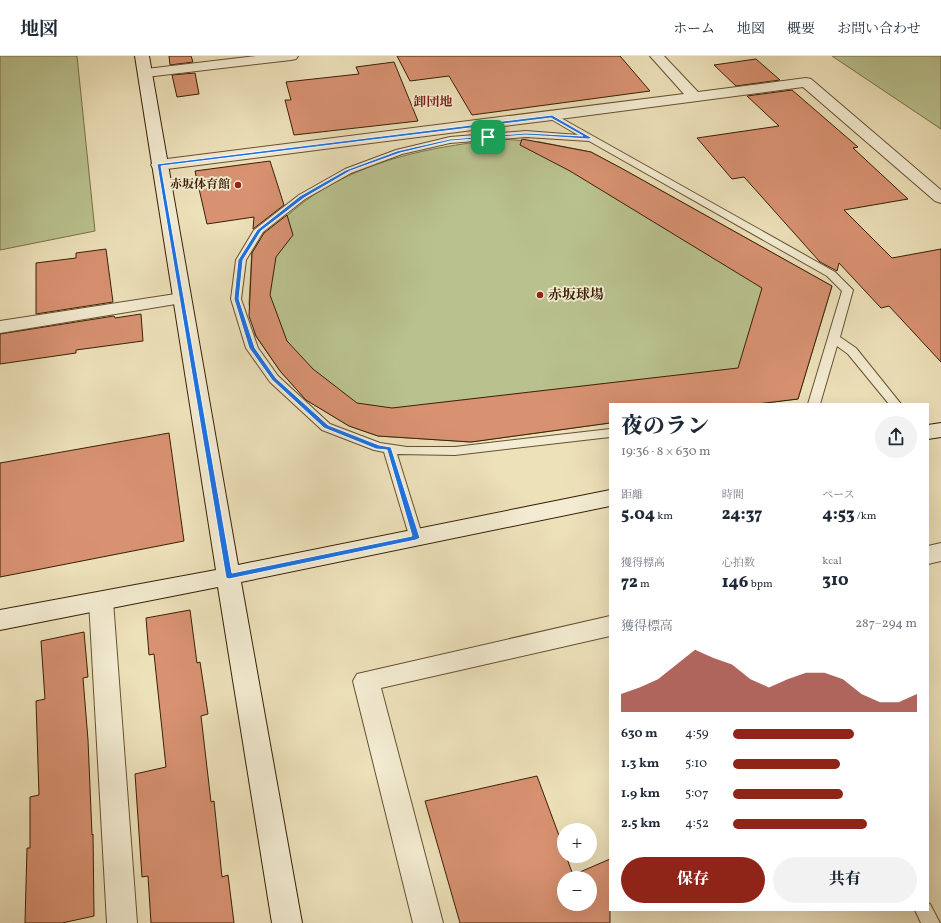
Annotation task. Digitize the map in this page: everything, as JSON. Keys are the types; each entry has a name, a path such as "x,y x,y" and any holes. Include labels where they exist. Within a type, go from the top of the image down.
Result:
{"street":[{"path":"287,923 159,165 144,65 291,56"},
{"path":"656,56 694,97"},
{"path":"159,165 552,116 806,82 941,198"},
{"path":"0,327 182,298"},
{"path":"929,432 941,430"},
{"path":"0,620 229,576 609,498"},
{"path":"929,555 941,552"},
{"path":"101,601 122,923"},
{"path":"428,923 366,681 609,626"}],"lane":[{"path":"552,116 831,274 848,290 814,403"},
{"path":"589,138 518,134 450,140 398,152 348,170 302,197 260,230 241,260 236,299 252,348 274,379 326,427 378,447 406,451 455,451 609,433"},
{"path":"834,338 852,351 894,403"},
{"path":"389,448 416,538"},
{"path":"925,911 931,923"}],"green space":[{"path":"0,56 77,56 95,231 0,250"},
{"path":"832,56 941,56 941,129"},
{"name":"赤坂球場","path":"502,139 540,142 591,152 832,286 798,399 765,403 609,403 609,423 471,442 378,436 349,426 306,400 280,371 255,335 249,304 252,248 305,201 346,177 389,160 410,154 456,145"}],"building":[{"path":"169,56 191,56 193,62 170,65"},
{"path":"397,56 620,56 650,91 472,115 449,76 410,81"},
{"path":"756,59 780,80 736,86 714,65"},
{"path":"394,62 418,121 294,135 285,100 291,100 286,82 359,74 356,67"},
{"path":"195,73 199,94 177,97 172,75"},
{"path":"792,90 858,147 853,148 908,199 844,210 892,258 941,249 941,362 889,306 881,308 839,263 837,271 820,262 744,177 732,179 697,138 779,126 747,96"},
{"path":"522,139 591,152 832,286 798,399 765,403 609,403 609,423 471,442 378,436 349,426 306,400 280,371 256,336 249,316 252,253 264,233 287,215 293,235 276,257 270,295 287,341 313,369 357,403 392,408 738,368 762,288 570,171 520,145"},
{"name":"赤坂体育館","path":"270,161 284,205 253,229 254,217 207,224 195,171"},
{"path":"106,249 113,302 36,314 36,263 76,258 76,253"},
{"path":"141,314 143,341 76,350 76,353 0,364 0,334 114,316 115,318"},
{"path":"169,433 184,541 0,577 0,463"},
{"path":"190,610 197,663 200,662 208,714 201,716 211,802 214,801 222,877 228,875 234,923 151,923 148,876 142,877 135,774 166,767 154,654 149,655 146,618"},
{"path":"84,632 88,677 83,678 88,740 92,835 93,834 94,916 62,923 25,923 27,848 30,848 30,797 39,795 36,701 45,699 41,641"},
{"path":"537,776 557,830 557,863 569,863 572,871 557,871 557,911 597,911 597,871 582,871 609,859 610,923 460,923 425,801"}],"place":[{"name":"赤坂体育館","path":"238,185"},
{"name":"赤坂球場","path":"540,295"}],"district":[{"name":"卸団地","path":"433,103"}],"route":[{"path":"552,116 589,138 526,134 488,137 450,140 398,152 348,170 302,197 260,230 241,260 236,299 252,348 274,379 326,427 378,447 389,448 416,538 229,576 159,165 552,116"}]}
